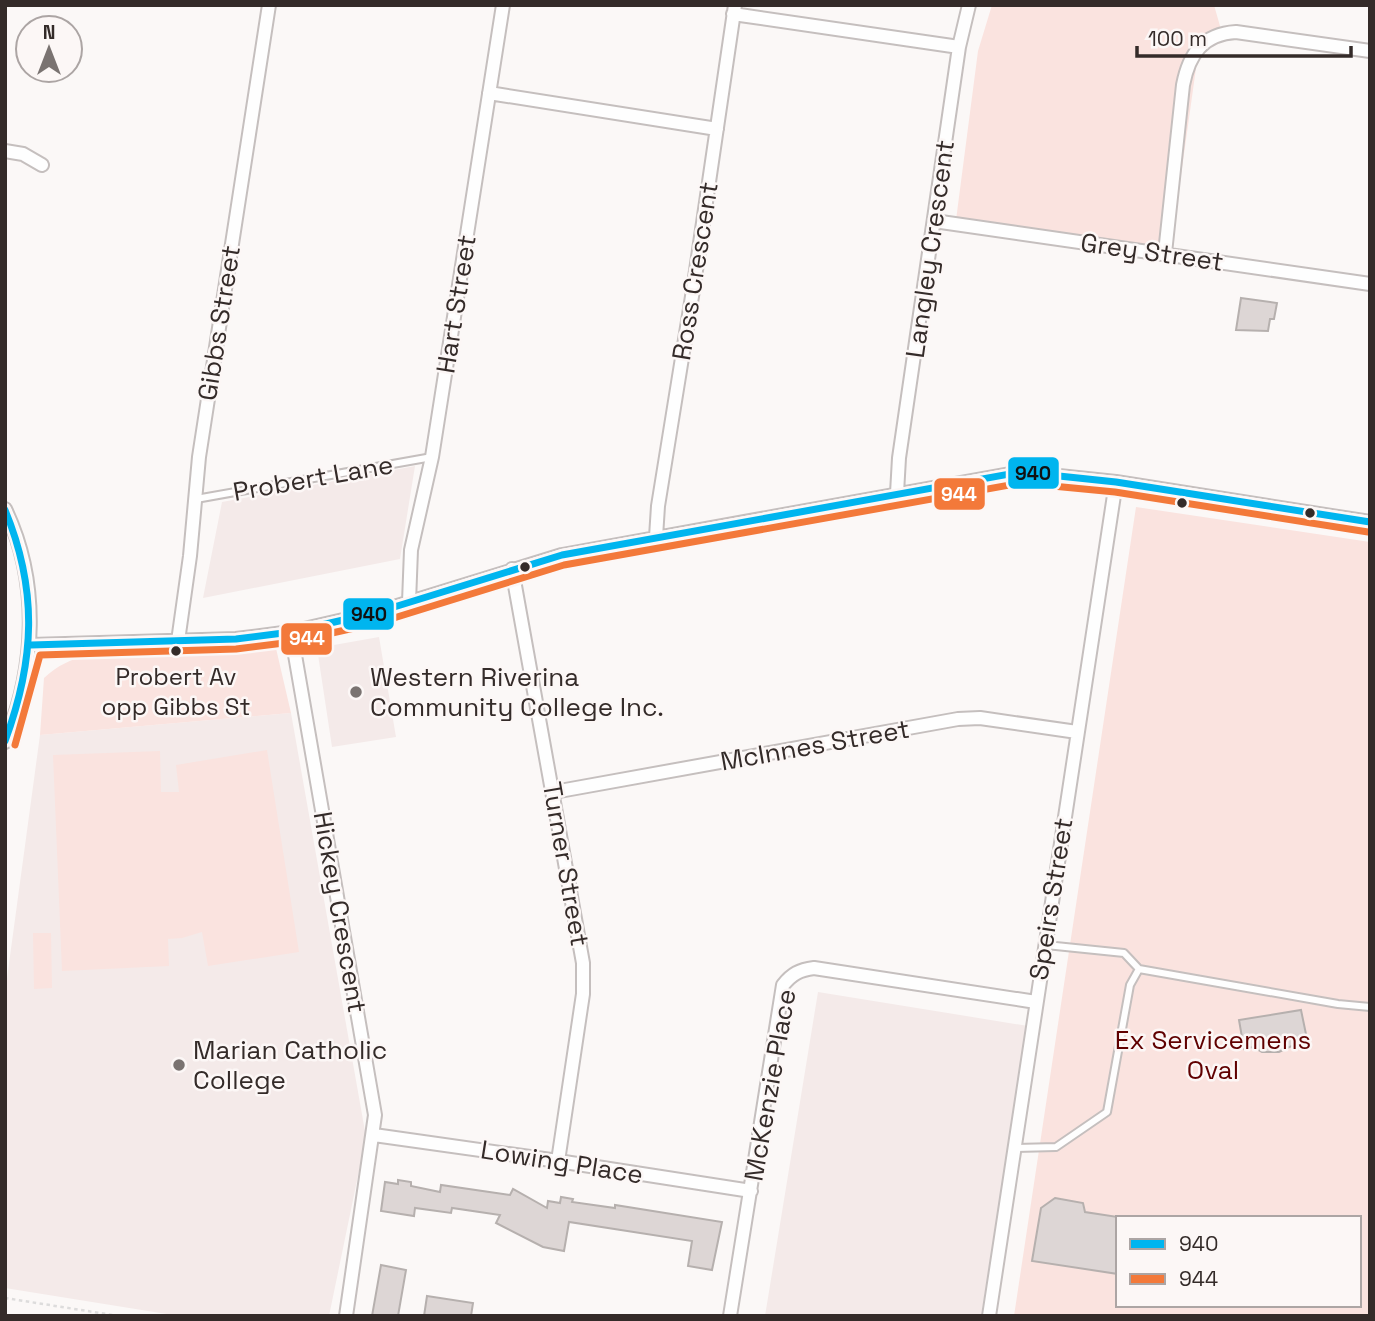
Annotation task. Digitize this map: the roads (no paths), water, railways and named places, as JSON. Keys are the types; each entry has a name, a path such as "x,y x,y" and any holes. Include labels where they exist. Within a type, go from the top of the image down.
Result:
{"street":[{"name":"Gibbs Street","path":"178,642 201,443 269,5"},
{"name":"Hart Street","path":"409,602 411,550 432,457 503,5"},
{"name":"Langley Crescent","path":"897,493 899,458 958,47 969,5"},
{"path":"734,10 958,47"},
{"name":"Ross Crescent","path":"656,537 658,506 734,10"},
{"path":"1165,253 1185,78 1192,56 1199,47 1222,33 1236,32 1370,51"},
{"path":"489,93 717,129"},
{"path":"5,151 23,154 43,165"},
{"name":"Grey Street","path":"934,221 1370,284"},
{"path":"31,645 178,642 290,632 377,612 562,555 1021,471 1116,482 1370,522"},
{"name":"Speirs Street","path":"989,1316 1116,482"},
{"path":"5,509 22,556 31,617 31,645 5,742"},
{"name":"Turner Street","path":"512,569 554,792 583,973 583,994 558,1160"},
{"name":"Hickey Crescent","path":"290,632 375,1115 346,1316"},
{"name":"McInnes Street","path":"554,792 958,719 980,718 1077,732"},
{"name":"McKenzie Place","path":"730,1316 783,985 791,976 800,970 814,968 1035,1002"},
{"name":"Lowing Place","path":"374,1135 558,1160 751,1191"}],"lane":[{"name":"Probert Lane","path":"195,499 432,457"},
{"path":"1045,945 1124,953 1139,969 1338,1004 1370,1007"},
{"path":"1014,1148 1056,1147 1107,1112 1130,985 1139,969"}],"place":[{"name":"Probert Av opp Gibbs St","path":"176,651"},
{"name":"Western Riverina Community College Inc.","path":"356,692"},
{"name":"Marian Catholic College","path":"179,1065"}],"park label":[{"name":"Ex Servicemens Oval","path":"1213,1055"}]}
